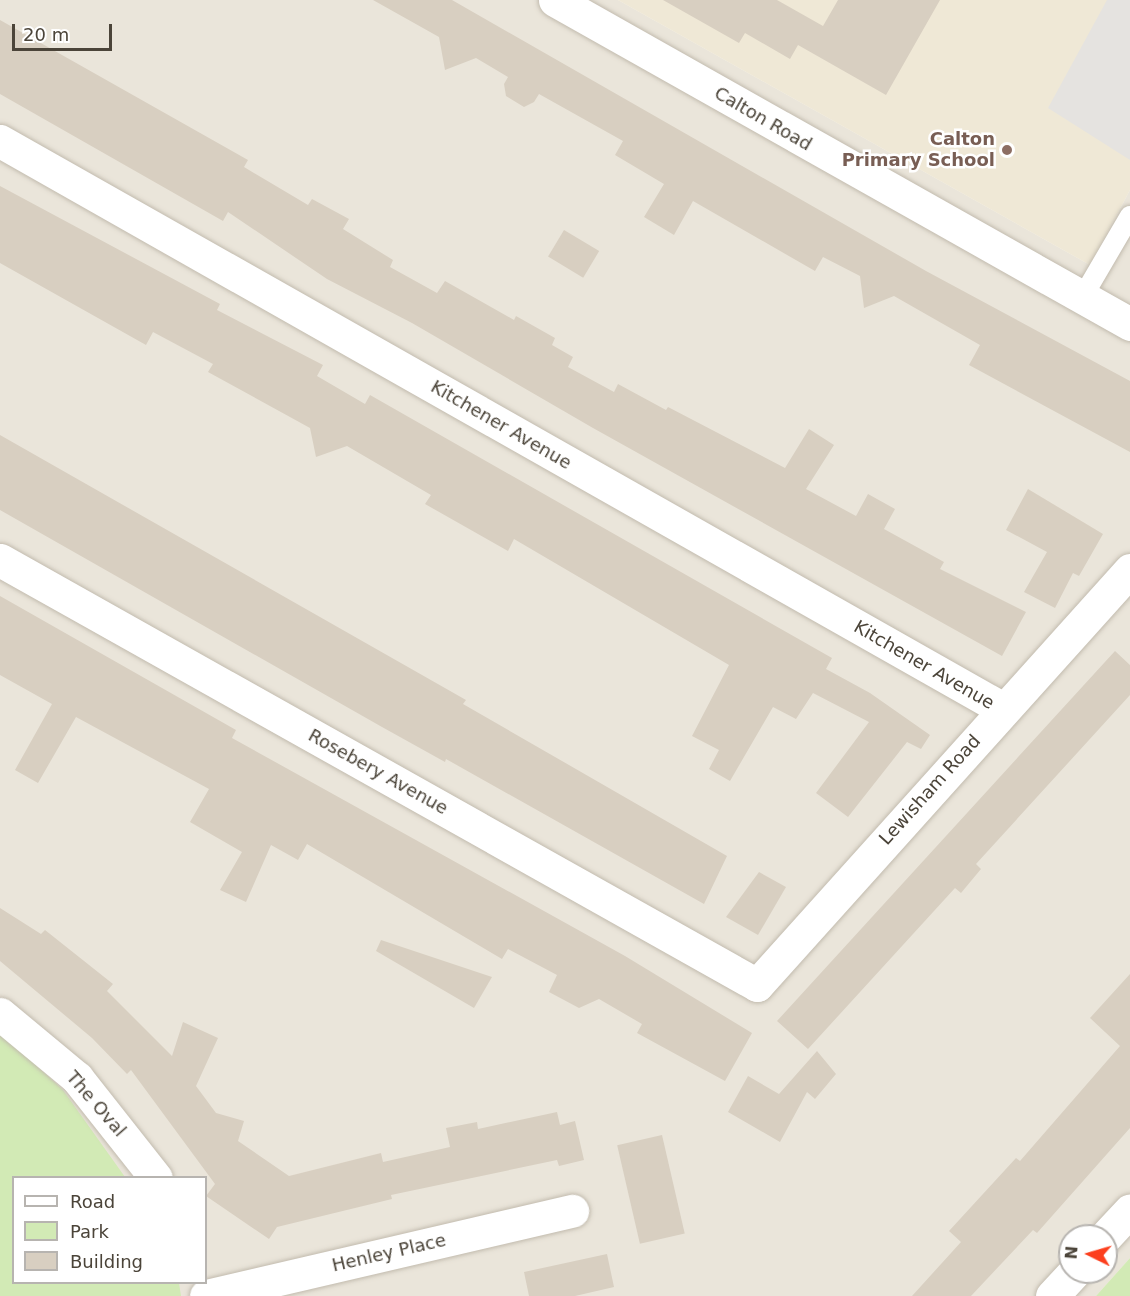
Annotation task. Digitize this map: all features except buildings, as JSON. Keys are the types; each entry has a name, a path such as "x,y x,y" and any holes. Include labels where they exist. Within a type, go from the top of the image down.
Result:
{"street":[{"name":"Calton Road","path":"555,0 1130,324"},
{"name":"Kitchener Avenue","path":"0,141 1003,709"},
{"name":"Rosebery Avenue","path":"0,560 757,985"},
{"name":"Lewisham Road","path":"757,985 1130,570"},
{"name":"The Oval","path":"0,1014 77,1078 154,1176"},
{"name":"Henley Place","path":"206,1296 572,1210"},
{"path":"1117,1224 1130,1210"},
{"path":"1052,1296 1063,1284"}],"lane":[{"path":"1082,298 1130,216"}],"shaded area":[{"path":"0,0 618,0 1090,265 1130,190 1130,1258 1118,1271 1118,1224 1058,1224 1058,1284 1107,1284 1096,1296 0,1296"},
{"name":"Calton Primary School","path":"618,0 1130,0 1130,190 1090,265"},
{"path":"1107,0 1130,0 1130,160 1048,108"}],"green space":[{"path":"0,1032 63,1090 124,1176 12,1176 12,1284 179,1284 181,1296 0,1296"},
{"path":"1130,1258 1130,1296 1096,1296 1107,1284 1118,1284 1118,1271"}],"place":[{"name":"Calton Primary School","path":"1007,150"}]}
